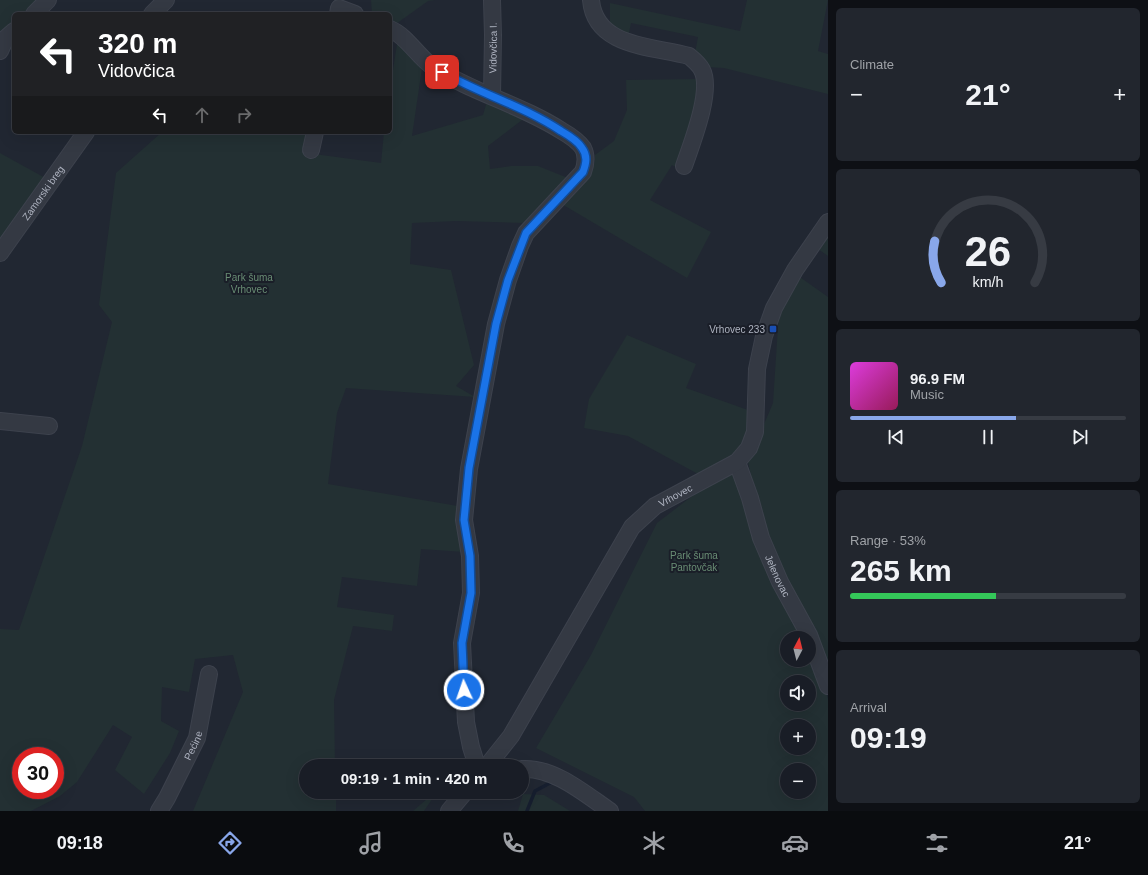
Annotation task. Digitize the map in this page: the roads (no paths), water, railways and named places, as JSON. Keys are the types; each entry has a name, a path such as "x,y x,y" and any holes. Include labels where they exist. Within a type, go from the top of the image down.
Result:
{"street":[{"path":"36,12 48,0"},
{"path":"154,12 166,0"},
{"name":"Vidovčica I.","path":"492,0 492,96"},
{"path":"591,0 594,15 597,21 610,35 631,43 689,56 702,70 705,78 705,88 698,125 684,166"},
{"path":"338,12 339,8 350,12"},
{"path":"392,30 404,39 432,66 452,78 547,121 569,136 582,148 586,157 586,164 583,172 526,233 520,246 508,280 496,324 469,468 464,520 470,556 471,593 462,643 466,722 475,759"},
{"path":"0,51 6,38 12,33"},
{"name":"Zamorski breg","path":"0,253 85,134"},
{"path":"311,150 314,134"},
{"name":"Vrhovec","path":"493,759 511,736 632,527 655,506 737,462 749,448 755,432 757,369 764,336 773,311 795,270 828,222"},
{"path":"0,421 49,426"},
{"name":"Jelenovac","path":"737,462 750,498 761,538 780,582 809,635 828,686"},
{"name":"Pećine","path":"159,811 197,738 208,674"},
{"path":"529,769 549,774 567,781 610,811"},
{"path":"449,811 459,799"}],"waterway":[{"path":"527,811 535,791 550,783"}],"place":[{"name":"Vrhovec 233","path":"773,329"}],"park label":[{"name":"Park šuma Vrhovec","path":"249,282"},
{"name":"Park šuma Pantovčak","path":"694,560"}]}
